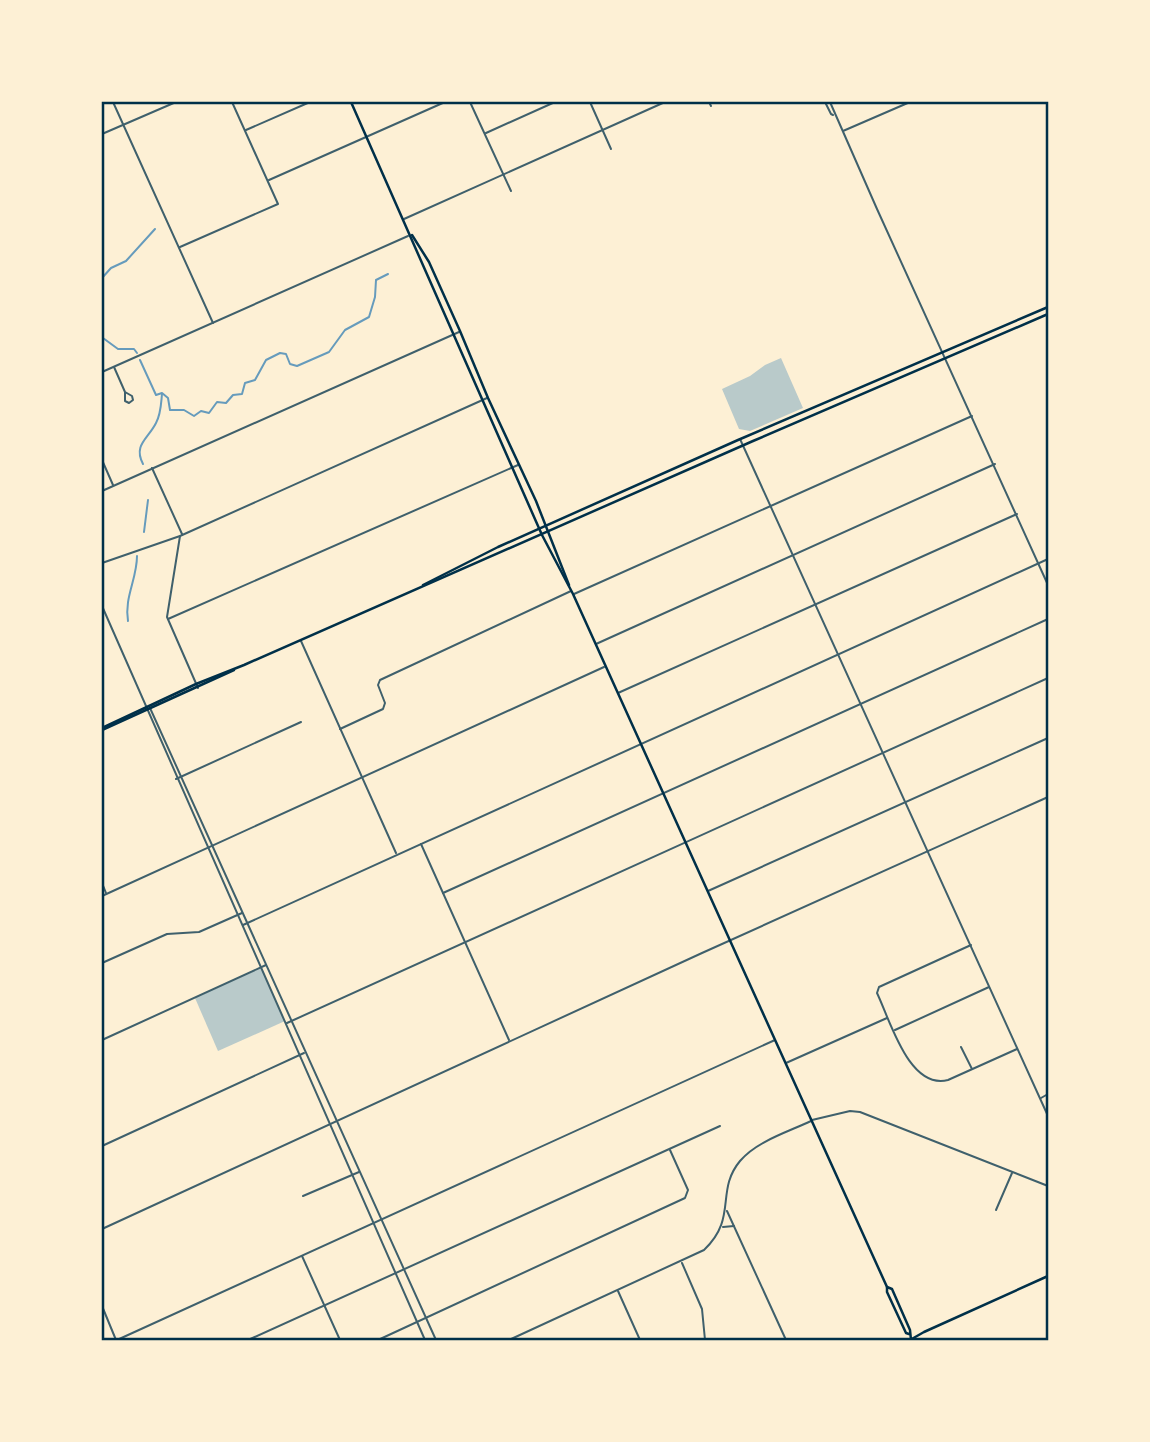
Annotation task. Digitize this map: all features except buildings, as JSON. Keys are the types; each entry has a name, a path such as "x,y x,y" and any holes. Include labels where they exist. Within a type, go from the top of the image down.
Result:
{"main road":[{"path":"351,102 411,235 429,262 549,532 572,593"},
{"path":"411,235 542,535 618,693 910,1340 1048,1276"},
{"path":"417,589 540,528 1048,307"},
{"path":"102,729 745,444 1048,314"}],"street":[{"path":"113,102 213,323"},
{"path":"102,134 176,102"},
{"path":"179,248 278,204 232,102"},
{"path":"245,130 310,102"},
{"path":"268,181 446,102"},
{"path":"470,102 511,191"},
{"path":"485,133 555,102"},
{"path":"590,102 611,149"},
{"path":"404,219 665,102"},
{"path":"709,102 711,106"},
{"path":"825,102 835,116"},
{"path":"830,102 1048,585"},
{"path":"842,131 910,102"},
{"path":"102,372 411,235"},
{"path":"102,491 460,331"},
{"path":"114,366 125,392"},
{"path":"102,563 181,535 488,398"},
{"path":"340,729 383,709 385,703 378,685 380,680 972,416"},
{"path":"740,439 745,444 1048,1116"},
{"path":"102,460 113,486"},
{"path":"168,620 517,463"},
{"path":"595,644 995,464"},
{"path":"152,468 181,535 168,620 197,686"},
{"path":"618,693 1017,514"},
{"path":"242,925 1048,559"},
{"path":"102,606 436,1340"},
{"path":"443,893 1048,619"},
{"path":"300,640 397,854"},
{"path":"102,896 605,666"},
{"path":"286,1024 1048,678"},
{"path":"148,709 176,779 354,1174 425,1340"},
{"path":"176,779 301,722"},
{"path":"707,891 1048,738"},
{"path":"102,1229 1048,797"},
{"path":"421,843 509,1041"},
{"path":"102,883 106,894"},
{"path":"102,963 167,934 199,932 242,913"},
{"path":"971,946 879,987 877,993 909,1062 920,1074 943,1082 1018,1049"},
{"path":"102,1040 266,965"},
{"path":"894,1030 990,987"},
{"path":"785,1063 888,1017"},
{"path":"102,1306 117,1340 775,1041"},
{"path":"961,1047 972,1070"},
{"path":"102,1146 305,1053"},
{"path":"1041,1098 1048,1094"},
{"path":"509,1340 704,1250 713,1242 722,1227 728,1184 739,1162 753,1149 811,1121 850,1111 860,1112 1048,1186"},
{"path":"248,1340 720,1125"},
{"path":"378,1340 685,1198 688,1190 670,1148"},
{"path":"303,1196 359,1172"},
{"path":"996,1210 1012,1172"},
{"path":"726,1210 786,1340"},
{"path":"722,1227 734,1226"},
{"path":"302,1256 340,1340"},
{"path":"681,1262 702,1309 705,1340"},
{"path":"618,1291 640,1340"}],"shaded area":[{"path":"781,358 803,408 750,431 739,429 722,389"},
{"path":"261,968 285,1021 218,1051 195,998"}],"waterway":[{"path":"102,278 111,268 126,261 155,229"},
{"path":"140,360 156,395 162,393 168,398 170,410 184,410 194,416 201,411 209,413 217,402 226,403 233,395 242,394 245,383 255,380 266,360 280,353 286,354 290,364 297,366 329,352 345,330 369,317 375,297 376,280 388,274"},
{"path":"102,332 103,338 118,349 134,349 137,353"},
{"path":"143,464 140,457 141,447 158,420 162,394"},
{"path":"144,532 148,500"},
{"path":"128,621 128,604 137,556"}]}
